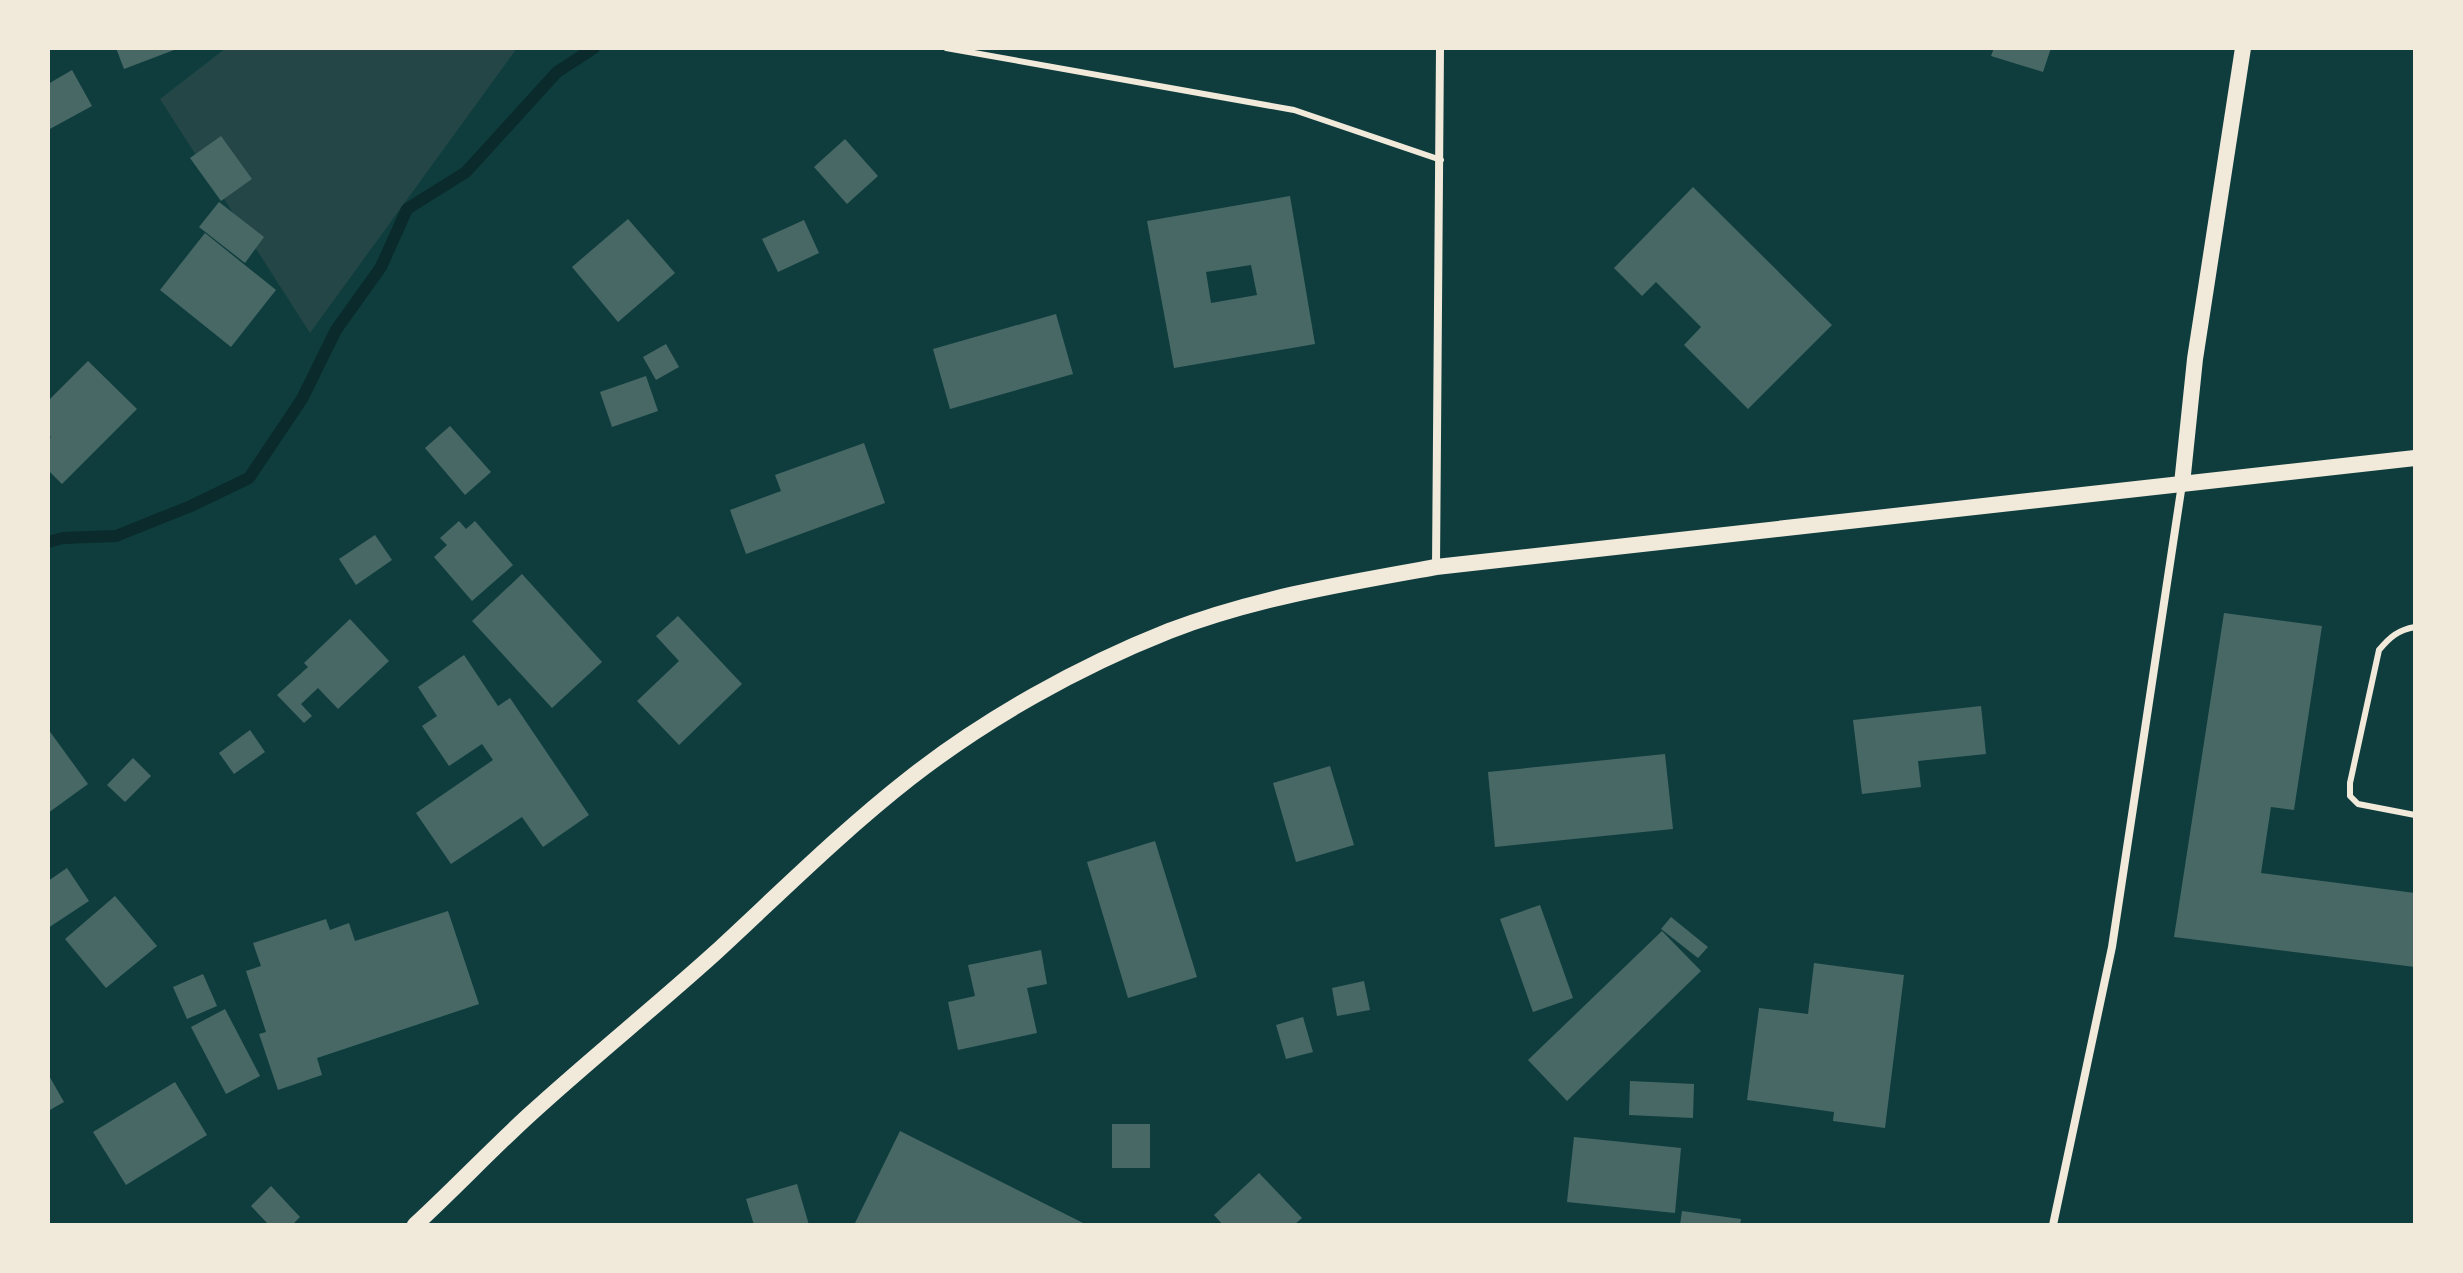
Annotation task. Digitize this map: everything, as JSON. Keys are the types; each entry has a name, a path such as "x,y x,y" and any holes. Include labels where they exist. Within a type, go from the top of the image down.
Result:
{"main road":[{"path":"2182,484 2195,359 2243,48"},
{"path":"415,1225 526,1118 714,953 835,841 910,778 986,725 1075,675 1169,631 1324,586 1436,567 2415,458"}],"street":[{"path":"1436,567 1440,48"},
{"path":"2053,1225 2112,947 2182,484"}],"lane":[{"path":"946,48 1294,110 1441,160"},
{"path":"2415,627 2389,638 2379,650 2350,783 2350,796 2358,804 2415,815"}],"shaded area":[{"path":"226,48 517,48 310,333 160,99"}],"building":[{"path":"116,48 173,48 174,50 124,69"},
{"path":"1994,48 2051,48 2043,72 1991,56"},
{"path":"72,70 92,106 48,130 48,84"},
{"path":"221,136 252,179 221,201 190,158"},
{"path":"845,139 878,176 847,204 814,167"},
{"path":"1693,187 1832,325 1748,409 1684,345 1701,327 1656,282 1642,296 1614,268"},
{"path":"1290,196 1315,344 1174,368 1147,221","holes":["1251,265 1257,295 1211,303 1206,272"]},
{"path":"219,202 264,237 245,263 199,227"},
{"path":"628,219 675,273 618,322 572,267"},
{"path":"804,220 819,253 778,272 762,239"},
{"path":"205,233 276,290 231,347 160,290"},
{"path":"1056,314 1073,374 950,409 933,349"},
{"path":"666,344 679,367 656,380 643,357"},
{"path":"88,361 137,409 62,484 48,470 48,440 51,437 48,434 48,401"},
{"path":"646,376 658,411 612,427 600,392"},
{"path":"450,426 491,472 465,495 425,448"},
{"path":"864,443 885,503 746,554 730,510 781,491 775,475"},
{"path":"459,521 466,529 475,521 513,565 472,601 434,557 447,545 440,538"},
{"path":"375,535 392,560 356,585 339,559"},
{"path":"522,574 602,662 552,708 472,621"},
{"path":"2224,613 2322,626 2294,810 2271,807 2261,873 2415,893 2415,967 2174,937"},
{"path":"678,616 742,684 679,745 637,701 679,661 656,636"},
{"path":"350,619 389,661 338,709 318,688 301,704 312,716 304,723 277,695 308,667 304,663"},
{"path":"464,655 498,706 510,698 589,815 543,847 522,817 451,864 416,813 493,760 482,744 449,766 422,726 437,716 418,687"},
{"path":"1981,706 1986,754 1918,761 1921,787 1862,794 1853,720"},
{"path":"48,729 88,784 48,813"},
{"path":"250,730 265,752 234,774 219,753"},
{"path":"1665,754 1673,829 1495,847 1488,772"},
{"path":"133,758 151,776 125,802 107,785"},
{"path":"1330,766 1354,845 1296,862 1273,783"},
{"path":"1155,841 1197,977 1128,998 1087,862"},
{"path":"67,868 89,901 48,928 48,881"},
{"path":"115,896 157,946 106,988 65,939"},
{"path":"1540,905 1573,998 1533,1012 1500,919"},
{"path":"448,911 479,1004 317,1058 322,1075 278,1090 259,1034 266,1032 246,971 261,966 253,943 326,919 330,930 349,923 355,941"},
{"path":"1671,917 1708,947 1698,958 1661,929"},
{"path":"1662,931 1701,971 1567,1101 1528,1060"},
{"path":"1041,950 1047,984 1027,988 1037,1033 958,1050 948,1002 975,996 968,965"},
{"path":"1814,963 1904,975 1885,1128 1833,1121 1834,1112 1747,1100 1759,1008 1808,1014"},
{"path":"203,974 217,1006 187,1019 173,987"},
{"path":"1364,981 1370,1010 1337,1016 1332,988"},
{"path":"225,1009 260,1076 226,1094 191,1027"},
{"path":"1303,1017 1313,1052 1286,1059 1276,1025"},
{"path":"48,1074 64,1102 48,1111"},
{"path":"1630,1081 1694,1084 1693,1118 1629,1115"},
{"path":"175,1082 207,1135 126,1185 93,1132"},
{"path":"1112,1124 1150,1124 1150,1168 1112,1168"},
{"path":"900,1131 1087,1225 854,1225"},
{"path":"1574,1137 1681,1148 1675,1213 1567,1202"},
{"path":"1259,1173 1302,1218 1294,1225 1223,1225 1214,1215"},
{"path":"797,1184 809,1225 754,1225 746,1199"},
{"path":"271,1186 300,1217 292,1225 269,1225 251,1206"},
{"path":"1682,1211 1741,1219 1740,1225 1680,1225"}],"waterway":[{"path":"48,542 63,538 116,536 191,506 249,478 302,399 336,330 381,267 407,209 466,172 557,72 594,48"}]}
